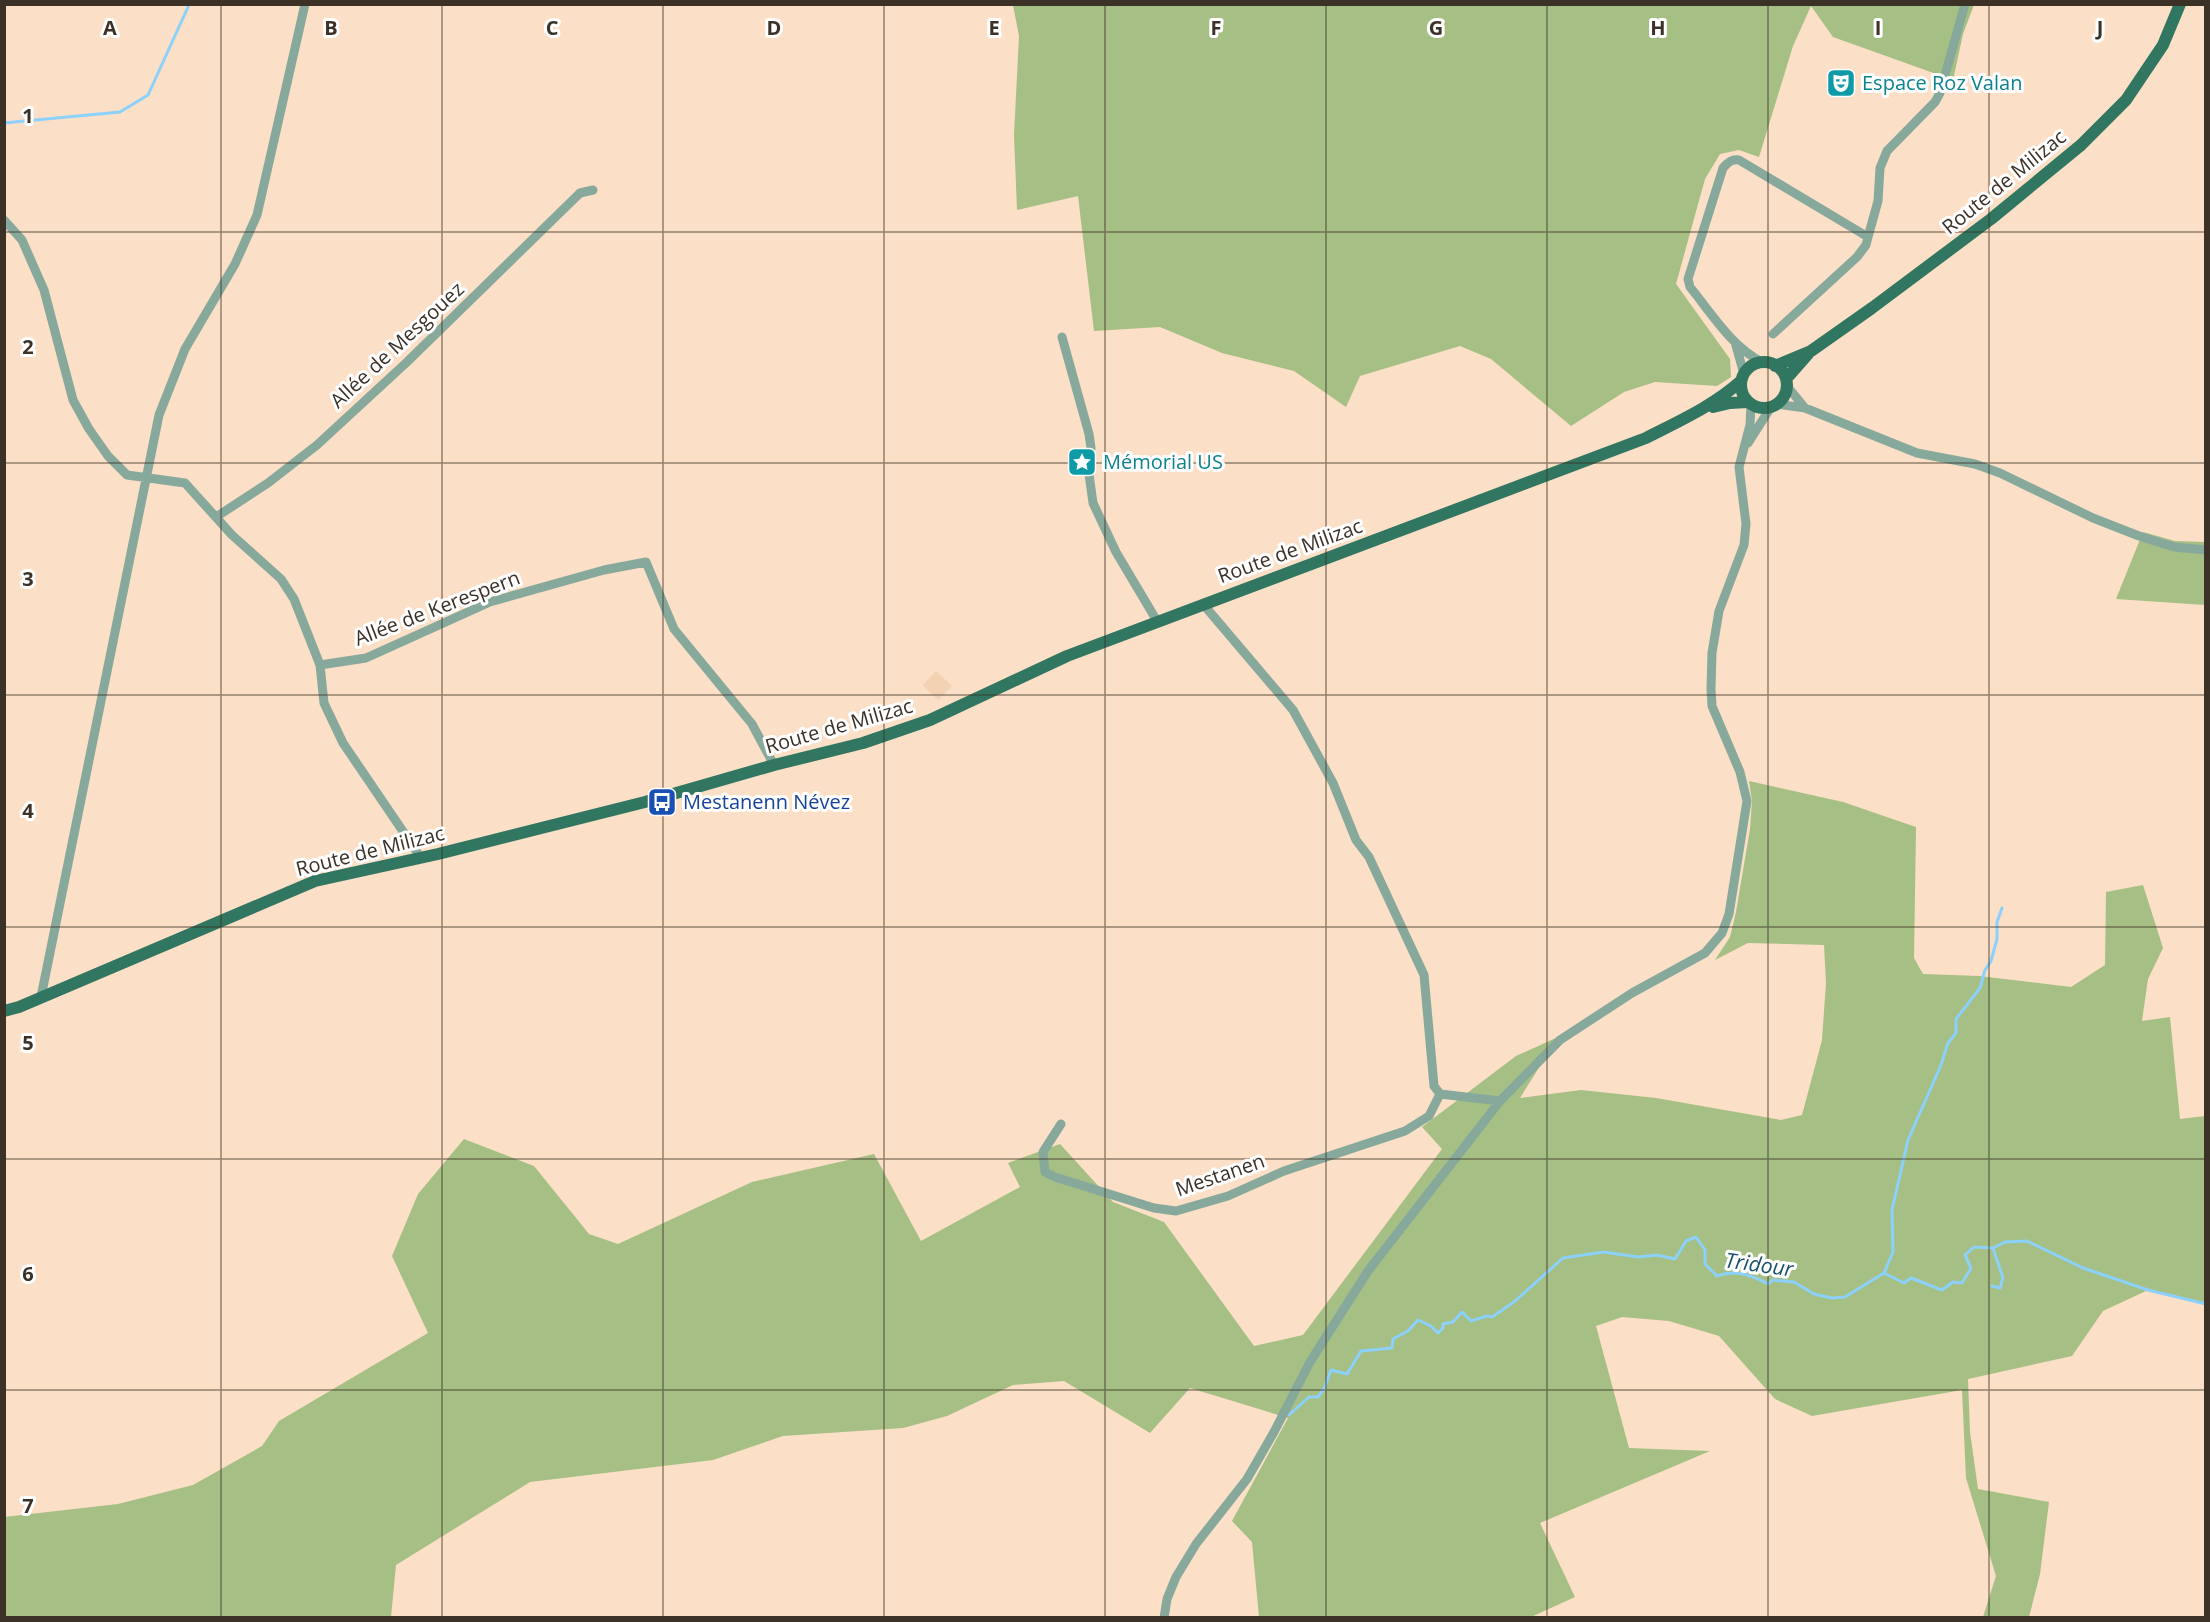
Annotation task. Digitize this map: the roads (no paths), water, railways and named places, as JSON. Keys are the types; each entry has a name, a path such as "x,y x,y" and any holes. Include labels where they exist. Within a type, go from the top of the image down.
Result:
{"main road":[{"name":"Route de Milizac","path":"1775,366 1811,351 1945,254 2081,145 2126,100 2163,45 2180,4"},
{"name":"Route de Milizac","path":"1786,382 1811,351"},
{"path":"1762,362 1775,366 1784,373 1786,382 1782,398 1774,406 1761,408 1749,403 1742,394 1743,378 1751,366 1762,362"},
{"name":"Route de Milizac","path":"4,1011 315,881 645,802 774,765 863,743 930,720 1067,656 1646,438 1700,411 1729,392 1743,378"},
{"name":"Route de Milizac","path":"1700,411 1730,403 1749,403"}],"street":[{"path":"41,997 159,415 185,349 235,264 257,215 305,4"},
{"path":"1773,334 1857,257 1866,245 1878,201 1880,168 1887,151 1935,102 1940,93 1965,4"},
{"path":"1762,362 1750,356 1735,342 1690,287 1688,279 1723,168 1727,162 1734,159 1739,160 1868,237"},
{"name":"Allée de Mesgouez","path":"216,517 268,483 317,445 580,194 593,190"},
{"path":"4,220 22,240 44,290 73,400 80,414 108,456 127,475 185,483 232,535 281,579 294,599 320,665 324,703 342,743 417,852 418,858"},
{"path":"1062,337 1089,434 1091,448 1088,467 1093,503 1116,552 1157,621"},
{"path":"1735,342 1743,378"},
{"path":"1786,382 1805,408"},
{"path":"1164,1617 1167,1599 1176,1577 1196,1544 1247,1479 1310,1362 1368,1271 1500,1101 1560,1040 1632,993 1705,953 1722,933 1729,914 1747,801 1740,771 1713,706 1712,653 1719,611 1744,545 1746,524 1739,467 1750,425 1749,403"},
{"path":"1742,452 1774,406 1805,408 1917,453 1975,464 2000,473 2092,518 2139,536 2174,547 2205,550"},
{"name":"Allée de Kerespern","path":"320,665 366,658 490,602 593,573 646,562 674,629 752,723 774,765"},
{"path":"1203,603 1293,710 1333,783 1356,840 1369,857 1424,975 1434,1086 1440,1094 1500,1101"},
{"name":"Mestanen","path":"1061,1124 1043,1152 1045,1172 1154,1208 1176,1211 1228,1196 1284,1171 1405,1131 1429,1116 1440,1094"}],"waterway":[{"path":"4,123 120,112 148,95 188,7"},
{"path":"1884,1273 1893,1252 1892,1210 1908,1140 1941,1065 1948,1043 1956,1033 1956,1019 1980,988 1985,970 1991,961 1997,939 1997,922 2002,908"},
{"name":"Tridour","path":"1289,1415 1309,1397 1318,1397 1324,1389 1331,1370 1347,1374 1361,1351 1392,1348 1393,1339 1408,1331 1418,1320 1431,1326 1438,1333 1443,1328 1443,1324 1453,1322 1462,1312 1471,1321 1487,1316 1492,1317 1514,1302 1563,1258 1604,1252 1638,1257 1657,1255 1675,1259 1686,1241 1696,1237 1705,1250 1705,1264 1717,1276 1737,1273 1768,1284 1773,1280 1794,1282 1814,1294 1832,1298 1845,1297 1884,1273"},
{"name":"Tridour","path":"1884,1273 1904,1283 1911,1278 1942,1290 1953,1282 1962,1283 1971,1268 1965,1255 1974,1247 1993,1248 2005,1242 2027,1241 2083,1268 2148,1290 2206,1304"},
{"path":"1992,1286 2000,1288 2003,1278 1993,1248"}],"place":[{"name":"Espace Roz Valan","path":"1841,83"},
{"name":"Mémorial US","path":"1082,462"},
{"name":"Mestanenn Névez","path":"662,802"}]}
